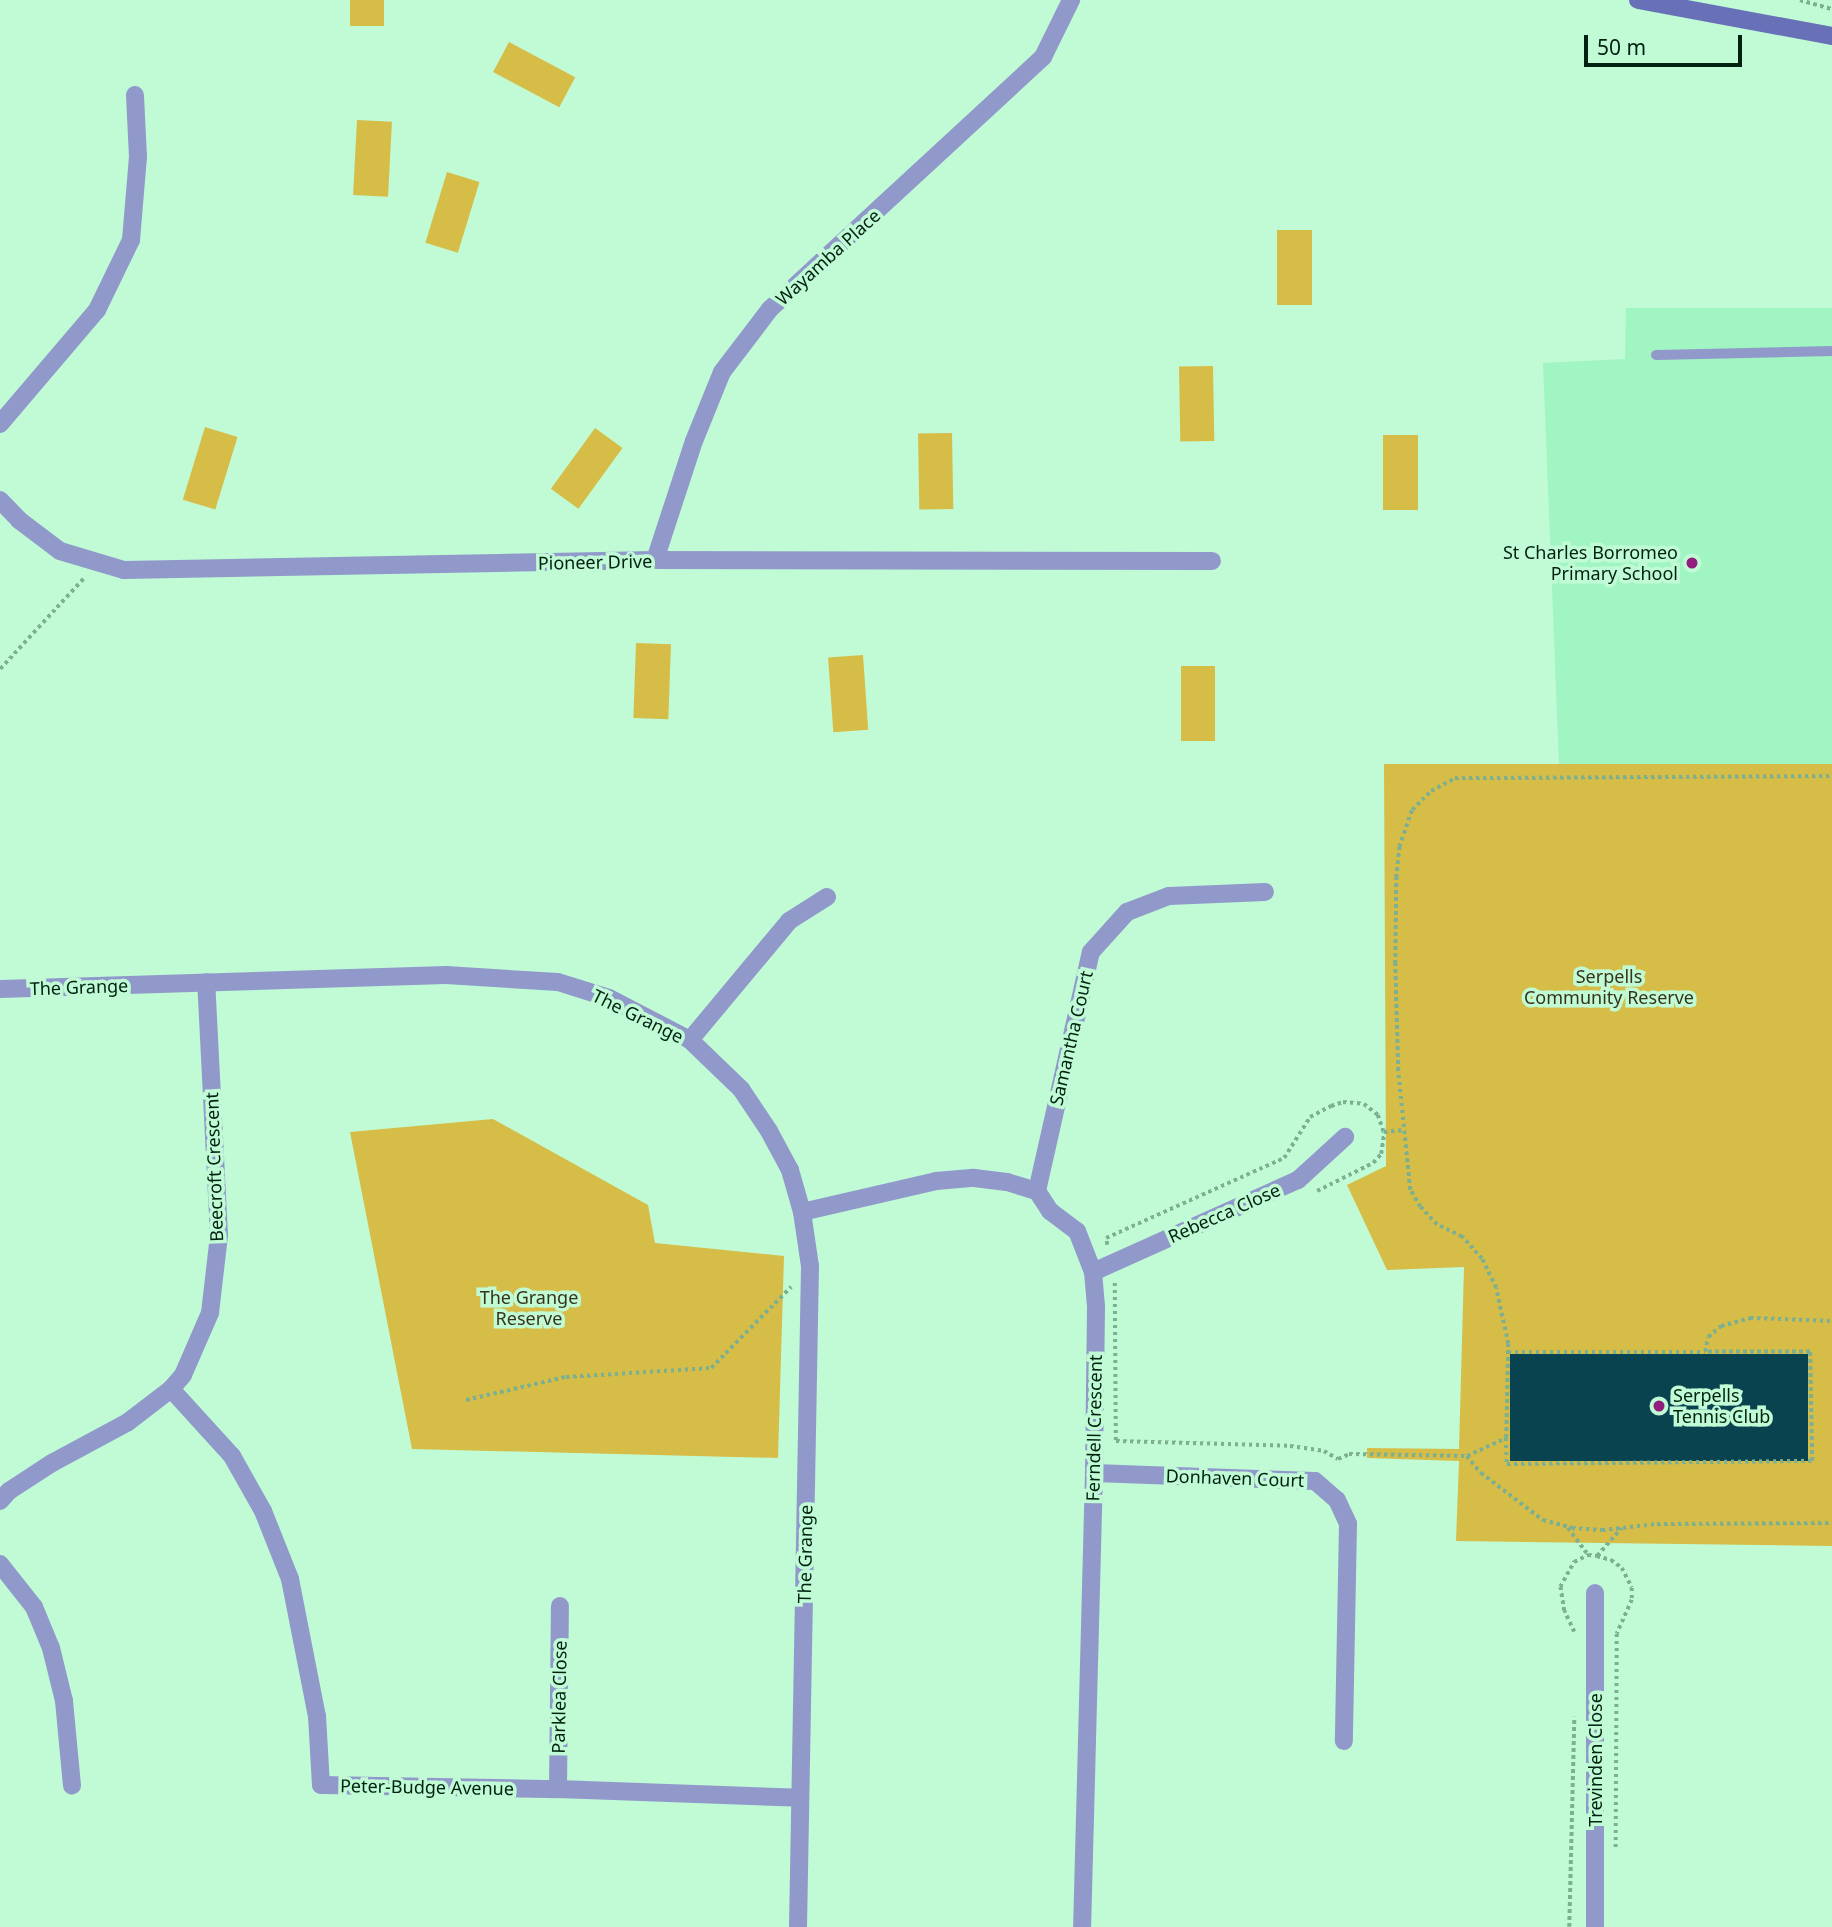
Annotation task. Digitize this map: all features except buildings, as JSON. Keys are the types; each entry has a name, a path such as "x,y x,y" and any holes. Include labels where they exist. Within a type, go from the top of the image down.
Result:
{"street":[{"name":"Wayamba Place","path":"655,560 694,441 722,372 769,309 1043,57 1071,0"},
{"path":"1638,0 1832,36"},
{"path":"0,424 97,310 131,240 138,157 135,95"},
{"name":"Pioneer Drive","path":"0,500 19,520 60,551 97,565 124,570 655,560 1212,561"},
{"name":"Samantha Court","path":"1037,1191 1091,952 1127,912 1169,896 1265,892"},
{"path":"690,1040 789,921 827,897"},
{"name":"The Grange","path":"0,989 446,975 558,982 608,998 690,1040 741,1089 769,1130 790,1170 802,1213 810,1266 798,1927"},
{"name":"Beecroft Crescent","path":"3,1490 128,1422 171,1389 183,1375 210,1313 219,1235 206,982"},
{"name":"Rebecca Close","path":"1093,1272 1298,1180 1345,1137"},
{"path":"802,1213 936,1181 974,1178 1007,1182 1037,1191"},
{"name":"Ferndell Crescent","path":"1037,1191 1050,1211 1077,1231 1093,1272 1097,1307 1082,1927"},
{"name":"Peter-Budge Avenue","path":"171,1389 232,1456 263,1511 290,1579 317,1716 321,1785 558,1788 800,1798"},
{"name":"Donhaven Court","path":"1094,1473 1315,1481 1337,1500 1348,1524 1344,1741"},
{"path":"0,1564 34,1607 51,1648 64,1701 72,1786"},
{"name":"Trevinden Close","path":"1595,1594 1595,1927"},
{"name":"Parklea Close","path":"558,1788 560,1606"}],"lane":[{"path":"1656,355 1832,351"}],"path":[{"path":"1800,0 1832,9"},
{"path":"0,669 97,565"},
{"path":"1508,1352 1810,1352 1812,1461 1507,1464 1508,1352 1496,1288 1482,1259 1462,1237 1437,1225 1420,1207 1410,1190 1398,1071 1395,964 1397,867 1405,825 1412,810 1431,791 1455,778 1832,776"},
{"path":"466,1399 566,1377 711,1368 810,1266"},
{"path":"1115,1283 1116,1441 1290,1446 1324,1451 1338,1459 1349,1454 1467,1457 1506,1438"},
{"path":"1705,1352 1708,1337 1721,1326 1750,1318 1832,1321"},
{"path":"1467,1457 1481,1473 1543,1520 1567,1526 1602,1530 1690,1523 1832,1523"},
{"path":"1567,1526 1588,1555"},
{"path":"1597,1556 1621,1528"},
{"path":"1576,1636 1564,1611 1560,1587 1574,1562 1588,1555 1611,1560 1622,1568 1632,1588 1632,1600 1617,1634 1616,1857"},
{"path":"1569,1927 1574,1707"}],"shaded area":[{"name":"St Charles Borromeo Primary School","path":"1626,308 1832,308 1832,764 1559,764 1543,363 1625,359"}],"green space":[{"path":"350,0 384,0 384,26 350,26"},
{"path":"509,42 575,77 559,107 493,72"},
{"path":"357,120 392,122 388,197 353,195"},
{"path":"447,172 480,182 458,253 425,243"},
{"path":"1277,230 1312,230 1312,305 1277,305"},
{"path":"1213,366 1214,441 1180,442 1179,367"},
{"path":"205,427 238,437 215,510 183,500"},
{"path":"595,428 623,448 578,509 551,489"},
{"path":"952,433 953,509 919,510 918,434"},
{"path":"1383,435 1418,435 1418,510 1383,510"},
{"path":"636,643 671,644 668,719 633,718"},
{"path":"863,655 868,730 833,732 828,657"},
{"path":"1181,666 1215,666 1215,741 1181,741"},
{"name":"Serpells Community Reserve","path":"1384,764 1832,764 1832,1546 1456,1541 1459,1461 1367,1458 1367,1448 1459,1449 1464,1267 1387,1270 1347,1185 1386,1166"},
{"name":"The Grange Reserve","path":"493,1119 648,1205 655,1243 784,1256 778,1458 412,1449 350,1132"}],"place":[{"name":"St Charles Borromeo Primary School","path":"1692,563"},
{"name":"Serpells Tennis Club","path":"1659,1406"}]}
